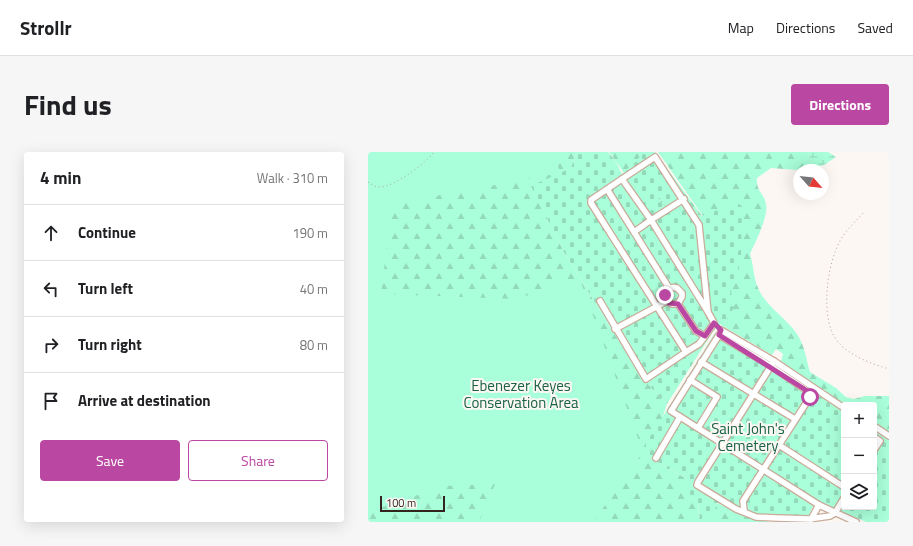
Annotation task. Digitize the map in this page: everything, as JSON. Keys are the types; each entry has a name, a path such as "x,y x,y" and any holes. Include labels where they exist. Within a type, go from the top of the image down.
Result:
{"lane":[{"path":"686,352 591,203 592,199 655,158 684,199 699,225 708,312"},
{"path":"622,179 651,220 720,332 841,406"},
{"path":"607,189 669,288"},
{"path":"634,232 684,199"},
{"path":"669,288 665,295 667,301 672,304 678,304"},
{"path":"669,288 677,288 682,293 681,300 678,304"},
{"path":"600,301 646,379 699,344 714,323"},
{"path":"615,328 667,301"},
{"path":"678,304 696,331 705,336"},
{"path":"720,332 671,411 819,505 856,522"},
{"path":"701,362 795,419"},
{"path":"772,364 697,484 736,509 744,510 756,516 811,519 830,516 841,502"},
{"path":"744,510 744,501 778,445 808,401 810,393 772,364"},
{"path":"690,380 717,397 698,428"},
{"path":"656,458 680,417"},
{"path":"877,428 887,434 877,446"},
{"path":"876,438 880,441"},
{"path":"778,445 841,485"},
{"path":"811,519 819,505"}],"path":[{"path":"368,182 380,188 390,186 423,164 434,152"},
{"path":"659,198 668,210"},
{"path":"863,213 846,232 836,250 827,286 828,314 835,339 839,344 859,357 889,369"}],"green space":[{"name":"Ebenezer Keyes Conservation Area","path":"368,152 554,152 560,173 392,204 381,294 517,299 579,277 643,452 593,522 479,522 495,484 444,486 368,512"},
{"name":"Ebenezer Keyes Conservation Area","path":"439,152 578,152 576,153 571,168 538,199 564,252 610,327 645,381 667,404 649,457 687,479 694,486 689,492 698,502 699,516 711,520 716,503 759,520 770,522 368,522 368,490 379,302 380,207"},
{"path":"608,152 616,162 622,174 641,156 641,152 655,152 702,216 737,203 742,206 741,259 736,281 731,292 734,307 729,317 714,330 667,404 645,381 610,327 564,252 531,186 571,168 576,153"},
{"path":"609,152 652,152 624,173"},
{"path":"658,152 808,152 811,164 793,164 793,170 771,168 757,178 759,189 765,200 766,209 761,229 750,254 756,281 766,302 793,328 800,339 804,348 810,372 836,388 846,397 854,399 865,396 889,396 889,433 877,425 877,402 841,402 796,373 781,361 783,354 776,349 772,355 721,325 705,219"},
{"path":"808,152 828,152 836,157 826,164 811,164"},
{"name":"Saint John's Cemetery","path":"715,333 723,334 841,410 841,510 877,510 877,433 889,440 889,522 866,522 816,500 806,521 759,520 717,503 711,522 700,522 698,502 688,492 687,479 649,457 643,448"}],"route":[{"path":"665,295 666,300 669,303 678,304 698,333 705,336 714,323 721,330 719,335 771,366 809,392 810,397"}]}
